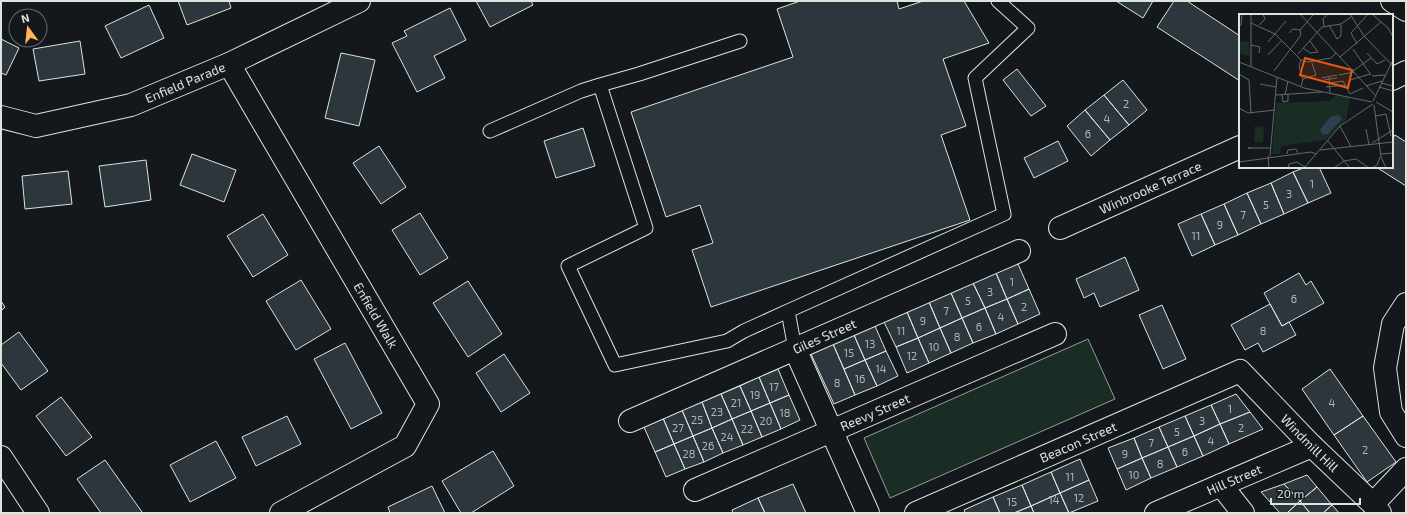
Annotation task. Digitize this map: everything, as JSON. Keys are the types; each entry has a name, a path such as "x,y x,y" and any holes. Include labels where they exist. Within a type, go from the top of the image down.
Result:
{"street":[{"name":"Enfield Parade","path":"1,117 36,126 131,105 229,64 358,1"},
{"path":"1392,1 1406,10"},
{"name":"Enfield Walk","path":"229,64 428,404 404,446 281,513"},
{"path":"1393,78 1406,72"},
{"name":"Winbrooke Terrace","path":"1060,228 1239,147"},
{"name":"Giles Street","path":"630,421 1019,251"},
{"path":"1406,304 1393,324 1385,368 1391,412 1406,436"},
{"name":"Reevy Street","path":"695,490 1055,334"},
{"path":"795,349 868,513"},
{"name":"Windmill Hill","path":"1240,371 1312,446 1376,508"},
{"name":"Beacon Street","path":"916,513 1240,371"},
{"name":"Hill Street","path":"1156,513 1312,446"},
{"path":"1,457 38,513"},
{"path":"1376,508 1406,469"},
{"path":"1221,485 1244,513"}],"lane":[{"path":"600,85 646,228 568,266 615,365 727,341 744,331 1004,214 975,78 1028,28 998,1"},
{"path":"490,131 581,91 740,41"},
{"path":"788,311 795,349"}],"green space":[{"path":"1088,339 1115,399 890,498 864,438"}],"building":[{"path":"178,1 229,1 231,8 187,25"},
{"path":"476,1 531,1 533,5 490,27"},
{"path":"800,1 897,1 899,9 923,1 964,1 989,43 943,59 966,126 941,135 970,220 711,307 692,250 713,243 700,205 666,217 631,112 793,57 777,9"},
{"path":"1116,1 1153,1 1143,18"},
{"path":"1174,1 1187,1 1239,35 1239,80 1157,27"},
{"path":"149,5 164,38 121,58 105,26"},
{"path":"450,8 466,40 434,56 445,78 417,92 392,43 407,36 404,31"},
{"path":"1,39 8,42 8,48 19,48 6,75 1,73"},
{"path":"80,41 85,74 39,81 33,49 48,48 48,46"},
{"path":"341,53 375,60 359,126 325,118"},
{"path":"1017,69 1046,106 1031,116 1003,80"},
{"path":"1123,80 1147,110 1129,125 1104,95"},
{"path":"1104,95 1129,125 1110,140 1085,110"},
{"path":"1085,110 1110,140 1091,156 1067,126"},
{"path":"583,128 595,166 556,178 544,141"},
{"path":"1395,135 1406,142 1406,186 1378,168 1393,168 1393,138"},
{"path":"1058,141 1068,161 1034,178 1024,158"},
{"path":"379,146 406,187 381,204 353,163"},
{"path":"192,154 236,170 224,202 180,185"},
{"path":"146,160 151,200 105,207 99,166"},
{"path":"1303,168 1319,168 1331,193 1308,203 1293,172"},
{"path":"68,171 72,204 25,209 22,176"},
{"path":"1293,172 1308,203 1284,214 1271,183"},
{"path":"1271,183 1284,214 1261,224 1247,193"},
{"path":"1247,193 1261,224 1238,235 1224,204"},
{"path":"1224,204 1238,235 1215,245 1201,214"},
{"path":"420,213 448,258 420,275 392,230"},
{"path":"263,214 288,255 253,277 227,236"},
{"path":"1201,214 1215,245 1192,256 1178,224"},
{"path":"1125,257 1139,290 1100,307 1094,293 1084,298 1076,279"},
{"path":"1018,264 1029,289 1007,299 996,273"},
{"path":"996,273 1007,299 985,308 973,283"},
{"path":"1299,273 1306,285 1311,281 1324,303 1282,326 1264,293"},
{"path":"301,280 331,329 296,350 266,301"},
{"path":"468,281 502,334 468,357 433,303"},
{"path":"973,283 985,308 962,318 951,293"},
{"path":"1029,289 1040,314 1018,324 1007,299"},
{"path":"951,293 962,318 940,328 929,302"},
{"path":"1007,299 1018,324 996,334 985,308"},
{"path":"1,301 5,307 1,311"},
{"path":"929,302 940,328 918,338 907,312"},
{"path":"1270,304 1282,326 1289,322 1296,335 1263,352 1258,343 1245,350 1231,325"},
{"path":"1162,305 1186,359 1163,369 1139,315"},
{"path":"985,308 996,334 973,343 962,318"},
{"path":"907,312 918,338 896,347 884,322"},
{"path":"962,318 973,343 951,353 940,328"},
{"path":"875,326 886,351 865,360 854,335"},
{"path":"940,328 951,353 929,363 918,338"},
{"path":"19,332 48,371 21,390 1,363 1,345"},
{"path":"854,335 865,360 844,369 833,344"},
{"path":"918,338 929,363 907,373 896,347"},
{"path":"345,343 382,413 351,429 314,359"},
{"path":"833,344 855,395 834,404 811,354"},
{"path":"886,351 898,376 877,386 865,360"},
{"path":"504,354 530,393 501,412 476,373"},
{"path":"865,360 877,386 855,395 844,369"},
{"path":"778,369 789,395 770,403 759,377"},
{"path":"1330,369 1363,416 1334,435 1302,389"},
{"path":"759,377 770,403 751,411 740,386"},
{"path":"740,386 751,411 732,419 721,394"},
{"path":"721,394 732,419 712,428 702,402"},
{"path":"1236,394 1250,412 1220,424 1211,405"},
{"path":"789,395 800,420 781,429 770,403"},
{"path":"61,397 92,437 66,456 36,416"},
{"path":"702,402 712,428 693,436 682,410"},
{"path":"770,403 781,429 762,437 751,411"},
{"path":"1211,405 1220,424 1194,436 1185,416"},
{"path":"682,410 693,436 674,444 663,418"},
{"path":"751,411 762,437 743,445 732,419"},
{"path":"1250,412 1263,429 1229,444 1220,424"},
{"path":"287,416 301,444 256,466 242,437"},
{"path":"1185,416 1194,436 1168,447 1159,427"},
{"path":"1363,416 1396,462 1367,482 1334,435"},
{"path":"663,418 674,444 655,452 644,427"},
{"path":"732,419 743,445 723,453 712,428"},
{"path":"1220,424 1229,444 1203,456 1194,436"},
{"path":"1159,427 1168,447 1142,458 1134,438"},
{"path":"712,428 723,453 704,462 693,436"},
{"path":"693,436 704,462 685,469 674,444"},
{"path":"1194,436 1203,456 1177,467 1168,447"},
{"path":"1134,438 1142,458 1117,469 1108,448"},
{"path":"216,441 236,478 190,502 170,465"},
{"path":"674,444 685,469 666,477 655,452"},
{"path":"1168,447 1177,467 1151,478 1142,458"},
{"path":"493,451 514,486 471,513 461,513 442,481"},
{"path":"1142,458 1151,478 1126,490 1117,469"},
{"path":"1080,459 1089,480 1060,493 1051,472"},
{"path":"105,460 142,512 141,513 101,513 77,479"},
{"path":"1051,472 1060,493 1031,506 1022,485"},
{"path":"1307,475 1317,487 1300,501 1284,484"},
{"path":"1089,480 1098,501 1069,513 1060,493"},
{"path":"793,484 806,513 765,513 758,498"},
{"path":"1284,484 1300,501 1287,513 1280,513 1261,492"},
{"path":"1022,485 1031,506 1014,513 1000,513 993,497"},
{"path":"432,486 445,513 390,513 388,507"},
{"path":"1317,487 1332,505 1323,513 1310,513 1300,501"},
{"path":"1060,493 1069,513 1034,513 1031,506"},
{"path":"993,497 1000,513 965,513 964,510"},
{"path":"758,498 765,513 733,513 732,510"},
{"path":"1300,501 1310,513 1287,513"},
{"path":"1332,505 1339,513 1323,513"},
{"path":"1031,506 1034,513 1014,513"}]}
